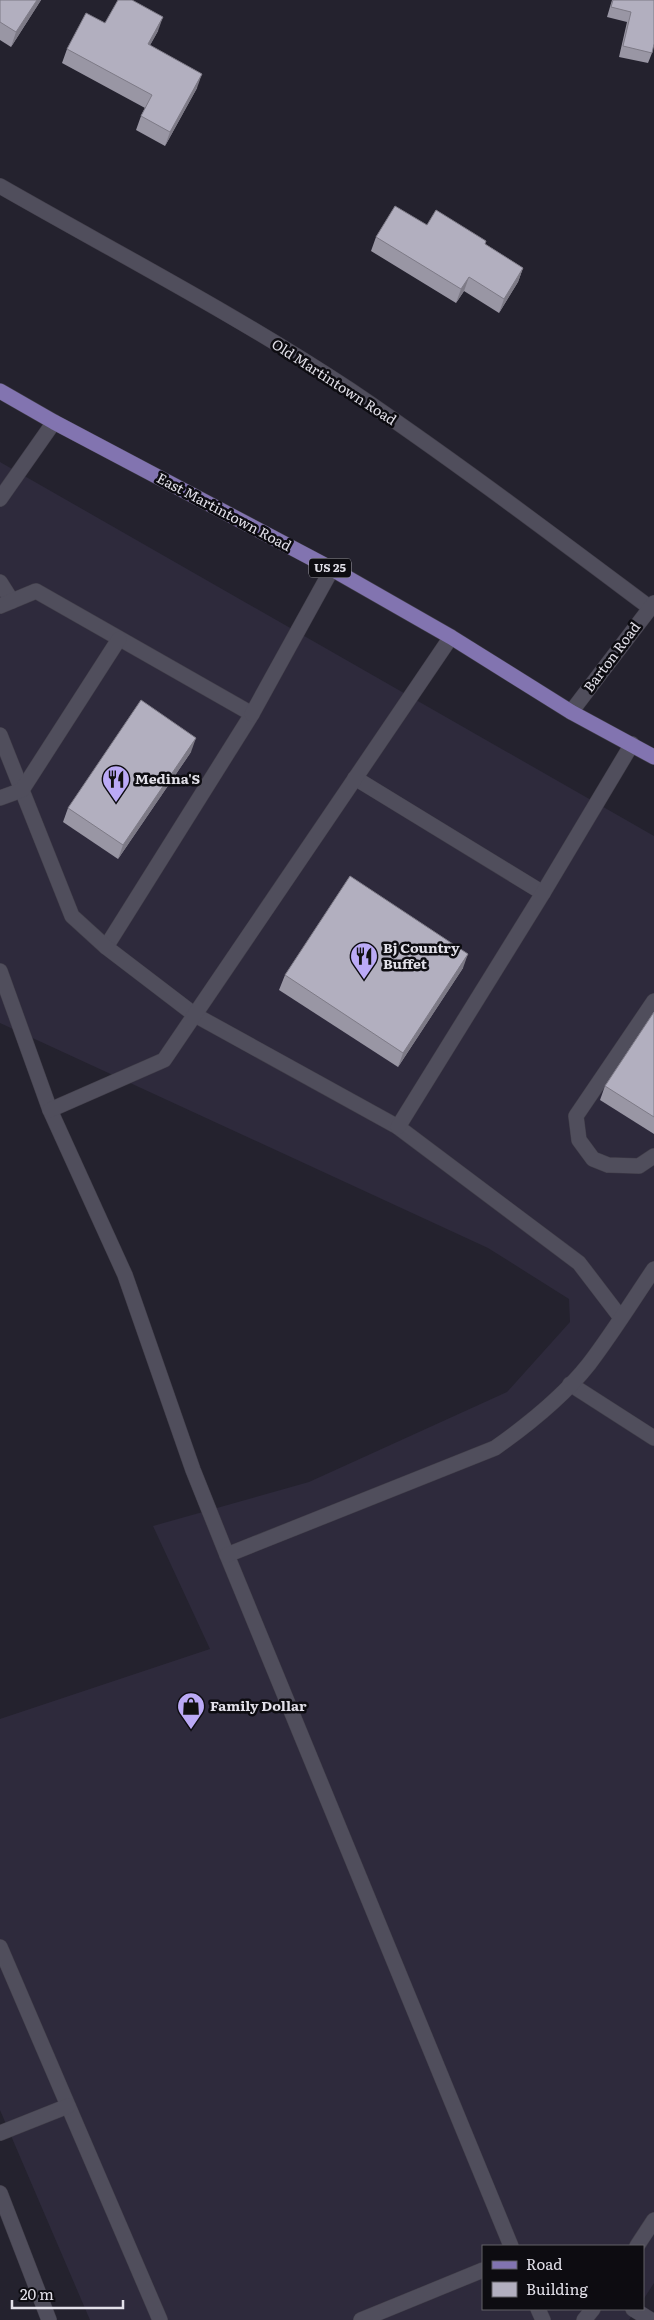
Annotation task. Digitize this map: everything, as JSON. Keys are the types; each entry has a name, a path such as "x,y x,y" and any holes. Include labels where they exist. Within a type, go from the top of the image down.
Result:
{"main road":[{"name":"East Martintown Road","path":"0,391 54,422 332,568 451,637 571,712 654,757"}],"street":[{"name":"Old Martintown Road","path":"0,186 239,322 348,390 455,462 652,605"},
{"path":"0,499 54,422"},
{"path":"106,947 252,714 332,568"},
{"path":"0,582 6,604 36,591 252,714"},
{"name":"Barton Road","path":"571,712 652,605"},
{"path":"50,1110 164,1060 451,637"},
{"path":"0,798 22,790 119,639"},
{"path":"0,735 72,916 106,947 195,1015 398,1127 579,1263 621,1318"},
{"path":"398,1127 543,894 632,744"},
{"path":"355,778 543,894"},
{"path":"0,971 50,1110 125,1275 193,1470 227,1555 511,2245"},
{"path":"654,1001 576,1116 580,1140 593,1159 608,1165 639,1166 654,1156"},
{"path":"227,1555 495,1448 524,1427 570,1384 588,1364 654,1269"},
{"path":"570,1384 654,1438"},
{"path":"0,1947 160,2320"},
{"path":"0,2133 68,2106"},
{"path":"0,2193 49,2320"},
{"path":"638,2245 654,2220"},
{"path":"361,2320 482,2270"},
{"path":"584,2320 592,2310"},
{"path":"634,2310 651,2320"}],"shaded area":[{"path":"0,462 654,836 654,2283 644,2298 644,2245 482,2245 482,2310 636,2310 629,2320 90,2320 0,2110 0,1719 210,1649 153,1526 309,1482 507,1392 570,1322 569,1299 488,1248 0,1023"}],"building":[{"path":"0,0 37,0 16,32 0,22"},
{"path":"118,0 132,0 163,17 148,44 202,74 170,132 141,116 152,95 67,49 86,13 105,23"},
{"path":"613,0 654,0 654,44 652,53 623,46 631,12 611,7"},
{"path":"395,206 427,225 436,210 486,241 485,244 523,268 504,299 469,277 461,289 376,237"},
{"path":"141,700 196,738 123,845 68,808"},
{"path":"350,876 468,954 403,1053 285,975"},
{"path":"654,1012 654,1117 605,1086"}],"place":[{"name":"Medina'S","path":"116,803"},
{"name":"Bj Country Buffet","path":"364,980"},
{"name":"Family Dollar","path":"191,1730"}]}
